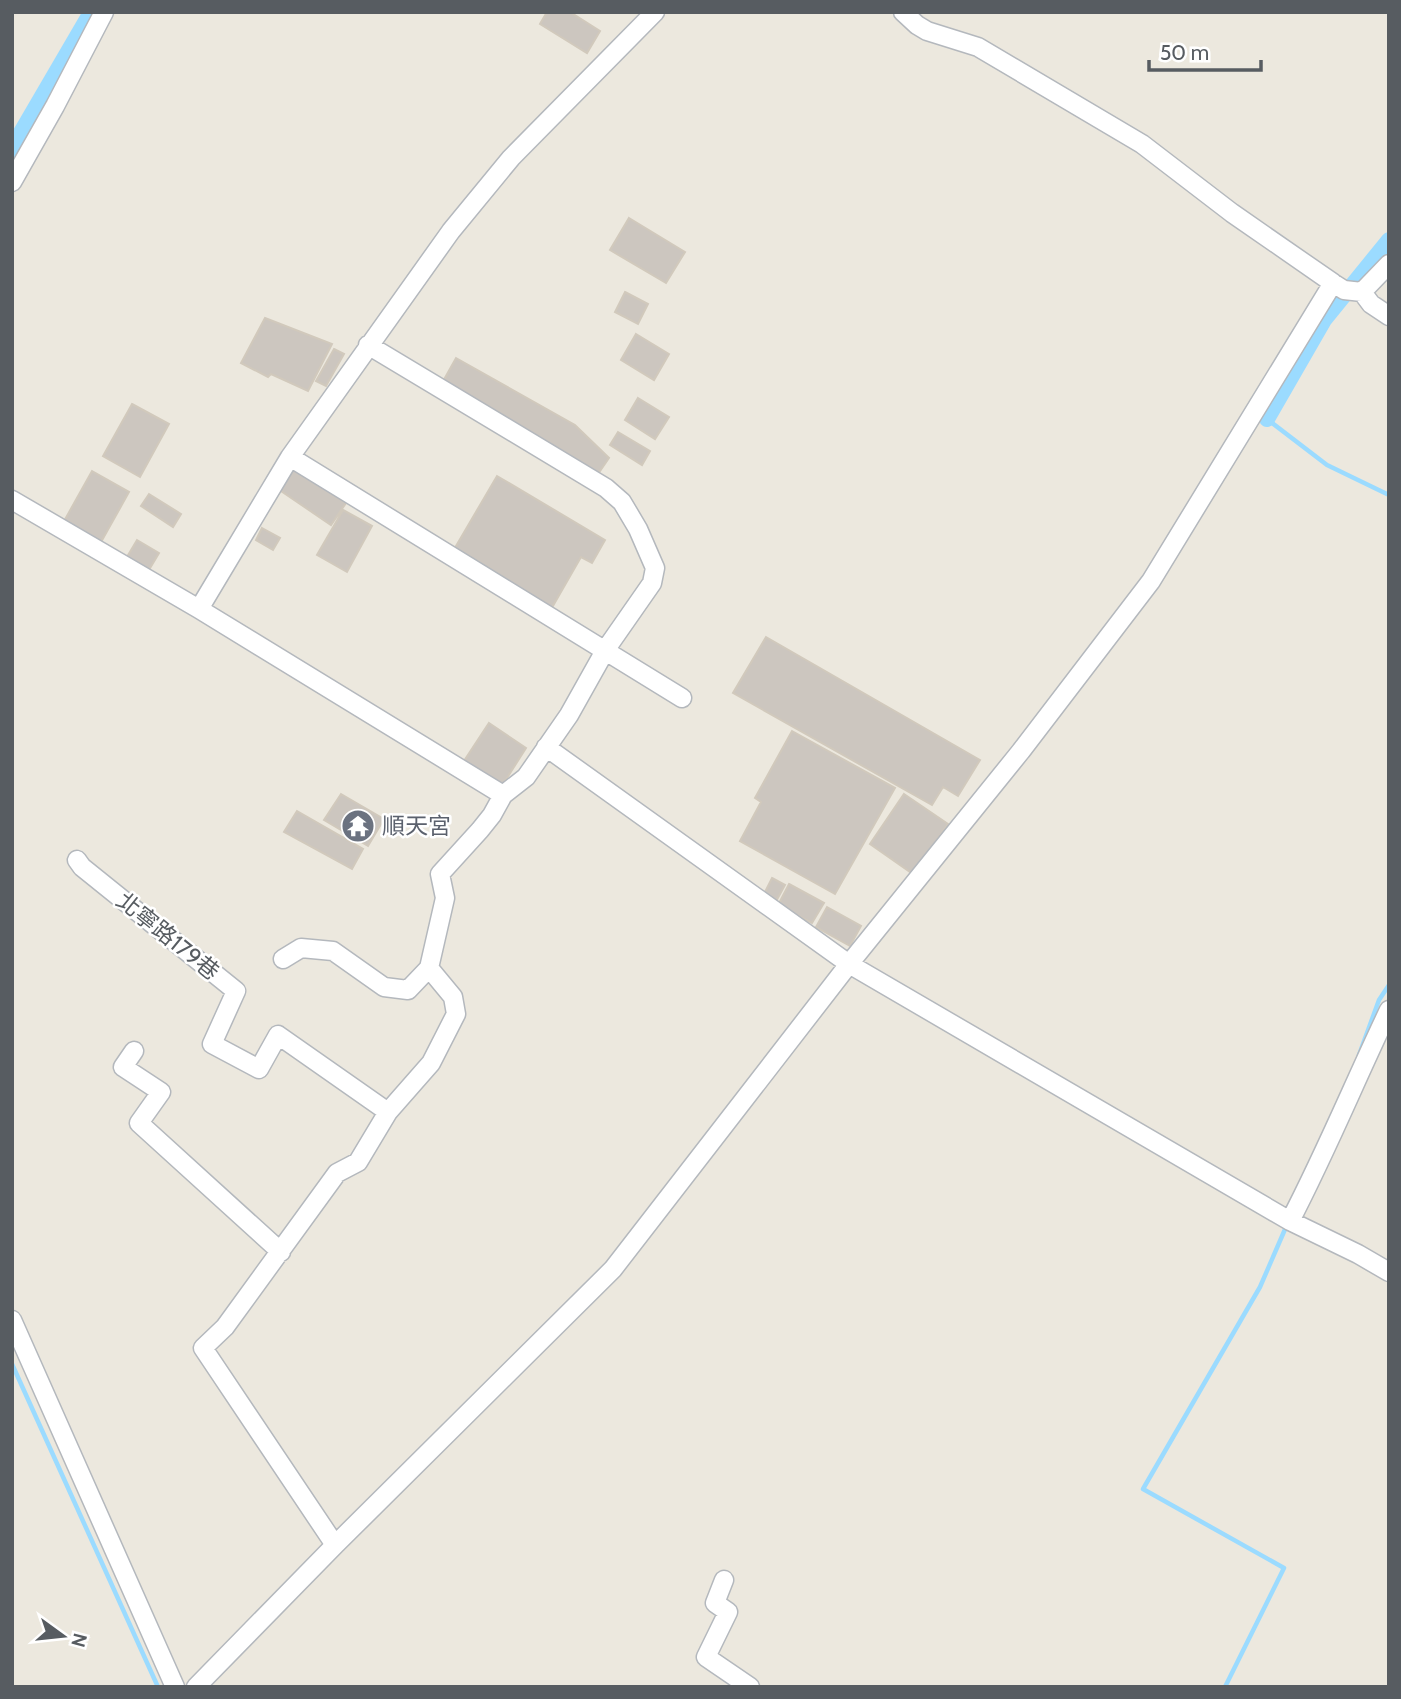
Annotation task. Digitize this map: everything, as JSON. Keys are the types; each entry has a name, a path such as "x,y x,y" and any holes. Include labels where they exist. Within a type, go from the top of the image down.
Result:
{"street":[{"path":"12,181 104,12"},
{"path":"199,609 290,457 451,231 511,158 655,12"},
{"path":"903,12 928,31 978,47 1142,144 1232,213 1389,316"},
{"path":"196,1687 613,1269 849,964 1021,751 1151,581 1348,289 1389,264"},
{"path":"283,959 301,948 333,951 384,987 408,990 429,968 445,898 440,874 492,816 503,795 526,776 569,715 606,649 652,583 654,568 639,529 622,502 606,488 368,345"},
{"path":"290,457 682,698"},
{"path":"12,500 199,609 503,795"},
{"path":"545,747 849,964 1290,1221 1389,1272"},
{"name":"北寧路179巷","path":"77,860 82,867 236,991 212,1044 259,1069 278,1035 388,1112"},
{"path":"335,1545 203,1348 225,1327 337,1173 358,1162 388,1112 431,1063 456,1014 453,997 429,968"},
{"path":"1290,1221 1321,1162 1352,1087 1389,1010"},
{"path":"134,1051 123,1067 161,1092 139,1123 281,1252"},
{"path":"12,1320 176,1687"},
{"path":"724,1580 715,1603 727,1612 705,1657 750,1687"}],"water":[{"path":"82,12 103,12 12,168 12,132"}],"building":[{"path":"547,12 570,12 600,31 587,53 540,24"},
{"path":"629,218 685,252 666,283 610,250"},
{"path":"625,292 648,304 638,324 615,312"},
{"path":"265,318 332,344 308,391 271,374 268,377 241,363"},
{"path":"636,334 669,354 654,380 621,360"},
{"path":"334,349 344,354 326,386 316,381"},
{"path":"456,358 575,425 609,458 596,477 441,385"},
{"path":"638,398 669,417 655,439 625,420"},
{"path":"132,404 169,424 140,477 103,456"},
{"path":"618,432 650,451 642,465 610,445"},
{"path":"293,467 346,503 331,525 278,489"},
{"path":"92,471 129,492 100,544 63,523"},
{"path":"497,476 605,540 592,563 581,557 550,611 452,553"},
{"path":"149,494 181,514 173,527 141,506"},
{"path":"343,510 372,526 347,572 317,555"},
{"path":"262,528 280,538 273,550 256,540"},
{"path":"137,540 159,553 146,575 124,562"},
{"path":"766,637 980,760 958,796 943,787 932,805 733,693"},
{"path":"489,723 526,748 500,789 462,764"},
{"path":"792,731 895,788 835,894 740,841 761,802 755,798"},
{"name":"順天宮","path":"341,794 384,819 368,846 324,820"},
{"path":"904,794 948,824 913,874 870,844"},
{"path":"297,811 363,849 352,869 284,832"},
{"path":"772,878 785,885 774,905 762,898"},
{"path":"789,884 824,903 812,923 778,905"},
{"path":"827,907 861,926 850,946 816,927"}],"waterway":[{"path":"1267,419 1324,320 1389,240"},
{"path":"1267,419 1327,465 1389,495"},
{"path":"1359,1055 1379,1000 1389,985"},
{"path":"1225,1687 1284,1568 1143,1489 1260,1287 1286,1227"},
{"path":"12,1364 158,1687"}],"place":[{"name":"順天宮","path":"358,826"}]}
